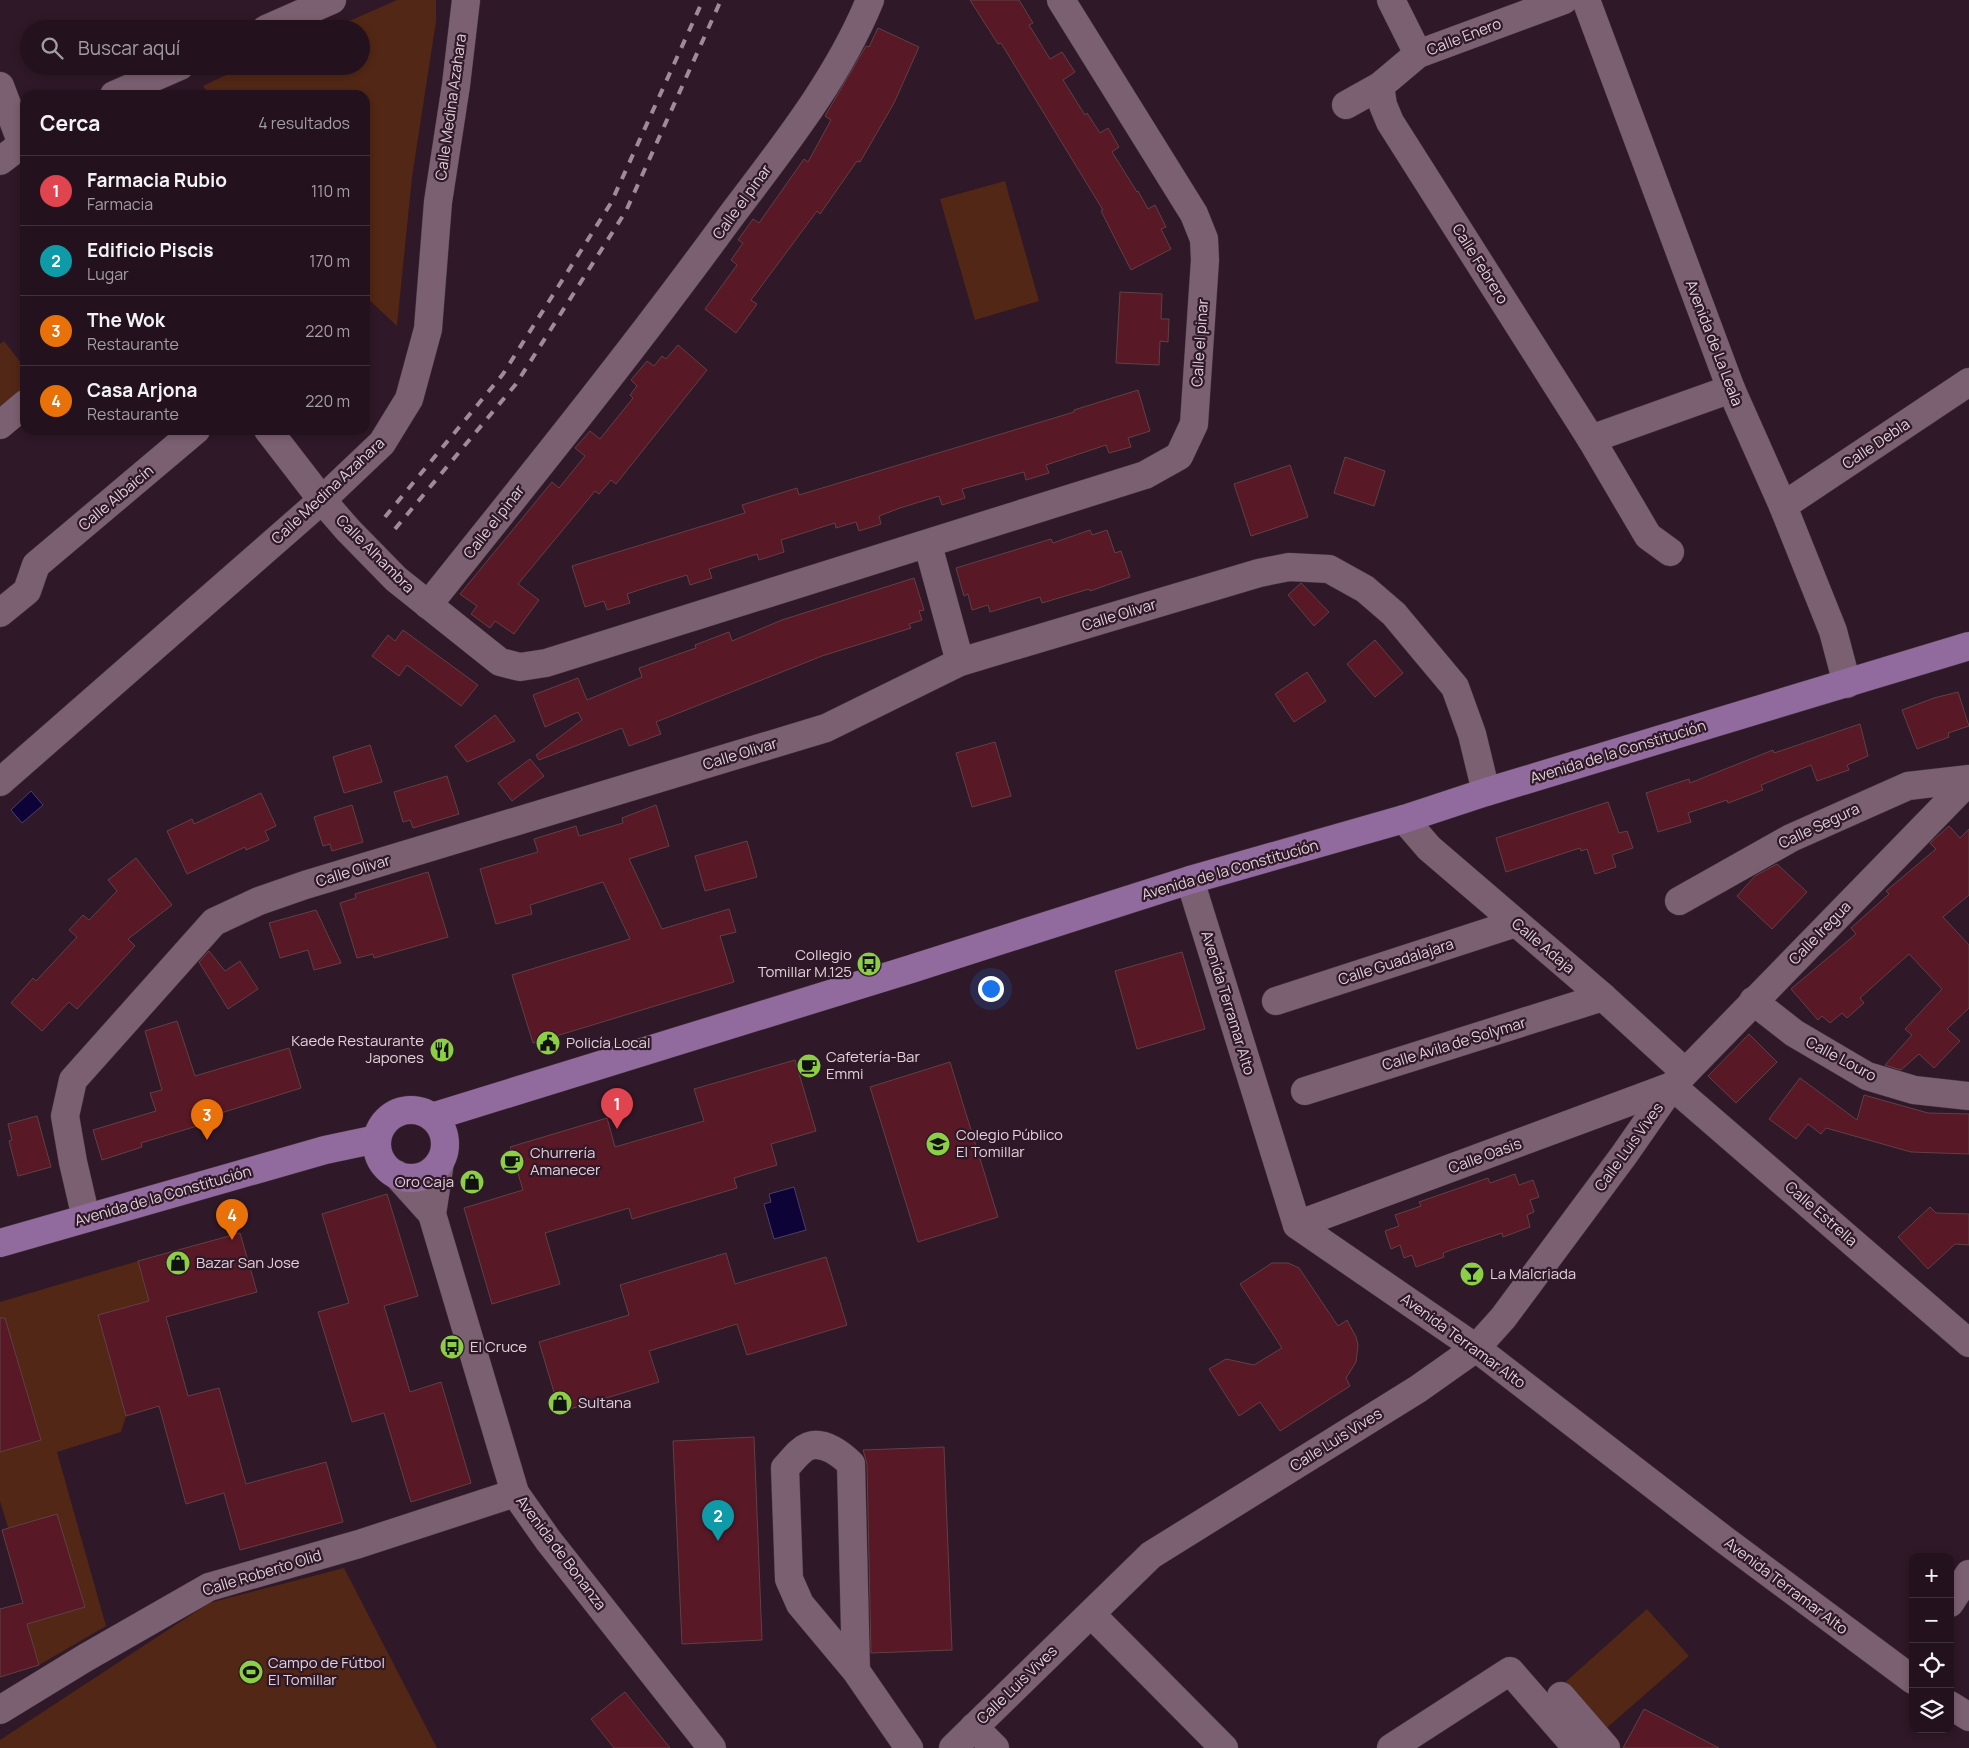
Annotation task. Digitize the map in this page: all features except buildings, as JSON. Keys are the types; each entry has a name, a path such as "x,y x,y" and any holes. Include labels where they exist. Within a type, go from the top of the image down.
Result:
{"main road":[{"name":"Avenida de la Constitución","path":"432,1117 911,969 1190,880 1404,819 1486,792 1969,646"},
{"name":"Avenida de la Constitución","path":"442,1152 493,1099"},
{"path":"410,1110 422,1111 432,1117 443,1131 442,1152 432,1170 422,1176 407,1177 385,1158 381,1127 389,1118 399,1112 410,1110"},
{"name":"Avenida de la Constitución","path":"0,1242 326,1150 385,1158"}],"street":[{"path":"286,20 332,0"},
{"name":"Calle Medina Azahara","path":"0,782 322,500 382,443 409,399 428,329 438,202 456,85 466,0"},
{"name":"Calle el pinar","path":"870,0 858,28 811,108 640,339 428,605 500,662 520,667 546,663 1145,476 1179,456 1194,424 1206,260 1204,239 1194,214 1061,0"},
{"path":"1391,0 1418,54"},
{"name":"Calle Enero","path":"1346,105 1380,86 1418,54 1564,0"},
{"name":"Avenida de La Leala","path":"1586,0 1731,389 1783,506 1833,631 1847,684"},
{"path":"125,90 160,75"},
{"path":"0,86 20,134"},
{"name":"Calle Febrero","path":"1380,86 1383,105 1390,122 1591,439 1648,536 1670,552"},
{"path":"0,162 20,147"},
{"name":"Calle Debla","path":"1783,506 1969,382"},
{"path":"1591,439 1731,389"},
{"path":"0,425 20,408"},
{"name":"Calle Albaicín","path":"0,613 27,591 36,565 190,435"},
{"name":"Calle Alhambra","path":"272,435 322,500 348,530 396,579 428,605"},
{"path":"928,544 960,662"},
{"name":"Calle Olivar","path":"86,1218 65,1116 73,1080 214,922 259,901 305,885 826,728 960,662 1259,573 1289,567 1330,569 1365,589 1394,614 1455,687 1472,734 1486,792"},
{"name":"Calle Segura","path":"1679,901 1791,838 1908,786 1969,780"},
{"name":"Calle Iregua","path":"1678,1079 1969,780"},
{"name":"Calle Adaja","path":"1404,819 1430,848 1603,997 1678,1079"},
{"name":"Avenida Terramar Alto","path":"1190,880 1297,1225 1476,1348 1714,1532 1909,1671"},
{"name":"Calle Guadalajara","path":"1276,1000 1516,923"},
{"name":"Calle Avila de Solymar","path":"1305,1091 1603,997"},
{"name":"Calle Louro","path":"1754,1001 1794,1034 1867,1076 1914,1090 1969,1096"},
{"name":"Calle Oasis","path":"1297,1225 1678,1079"},
{"name":"Calle Estrella","path":"1678,1079 1969,1343"},
{"name":"Calle Luis Vives","path":"953,1748 1151,1555 1418,1389 1476,1348 1509,1310 1624,1156 1678,1079"},
{"name":"Avenida de Bonanza","path":"432,1214 442,1152"},
{"name":"Avenida de Bonanza","path":"385,1158 432,1214 516,1494 548,1540 712,1748"},
{"path":"856,1670 851,1464 842,1455 826,1446 809,1446 797,1454 785,1468 789,1579 800,1604 856,1670 909,1748"},
{"name":"Calle Roberto Olid","path":"0,1710 85,1658 209,1587 359,1544 516,1494"},
{"path":"1953,1598 1969,1574"},
{"path":"1091,1614 1224,1748"},
{"path":"1391,1748 1510,1671 1577,1748"},
{"path":"1560,1696 1606,1748"},
{"path":"1954,1708 1969,1717"},
{"path":"974,1727 995,1748"}],"shaded area":[{"path":"397,0 436,0 436,21 412,177 397,326 370,301 370,90 206,90 203,86 226,75 370,75 370,20 351,20"},
{"path":"1005,181 1039,301 975,320 940,199"},
{"path":"4,341 20,362 20,393 0,410 0,344"},
{"path":"31,791 43,805 22,823 11,810"},
{"path":"794,1187 806,1230 774,1239 764,1204 771,1202 769,1194"},
{"path":"138,1261 149,1301 98,1315 126,1416 121,1432 57,1452 106,1626 39,1665 27,1624 85,1607 57,1515 8,1528 0,1501 0,1452 41,1440 12,1340 0,1343 0,1302"},
{"name":"Campo de Fútbol El Tomillar","path":"344,1568 437,1748 0,1748 0,1740 209,1603"},
{"path":"1647,1609 1689,1656 1602,1732 1561,1686"}],"railway":[{"path":"385,517 503,374 611,203 703,0"},
{"path":"395,529 516,384 626,211 721,0"}],"place":[{"name":"Collegio Tomillar M.125","path":"869,964"},
{"name":"Policía Local","path":"548,1043"},
{"name":"Kaede Restaurante Japones","path":"442,1050"},
{"name":"Cafetería-Bar Emmi","path":"809,1066"},
{"name":"Farmacia Rubio","path":"617,1129"},
{"name":"The Wok","path":"207,1140"},
{"name":"Colegio Público El Tomillar","path":"938,1144"},
{"name":"Churrería Amanecer","path":"512,1162"},
{"name":"Oro Caja","path":"472,1182"},
{"name":"Casa Arjona","path":"232,1240"},
{"name":"Bazar San Jose","path":"178,1263"},
{"name":"La Malcriada","path":"1472,1274"},
{"name":"El Cruce","path":"452,1347"},
{"name":"Sultana","path":"560,1403"},
{"name":"Edificio Piscis","path":"718,1541"},
{"name":"Campo de Fútbol El Tomillar","path":"251,1672"}]}
